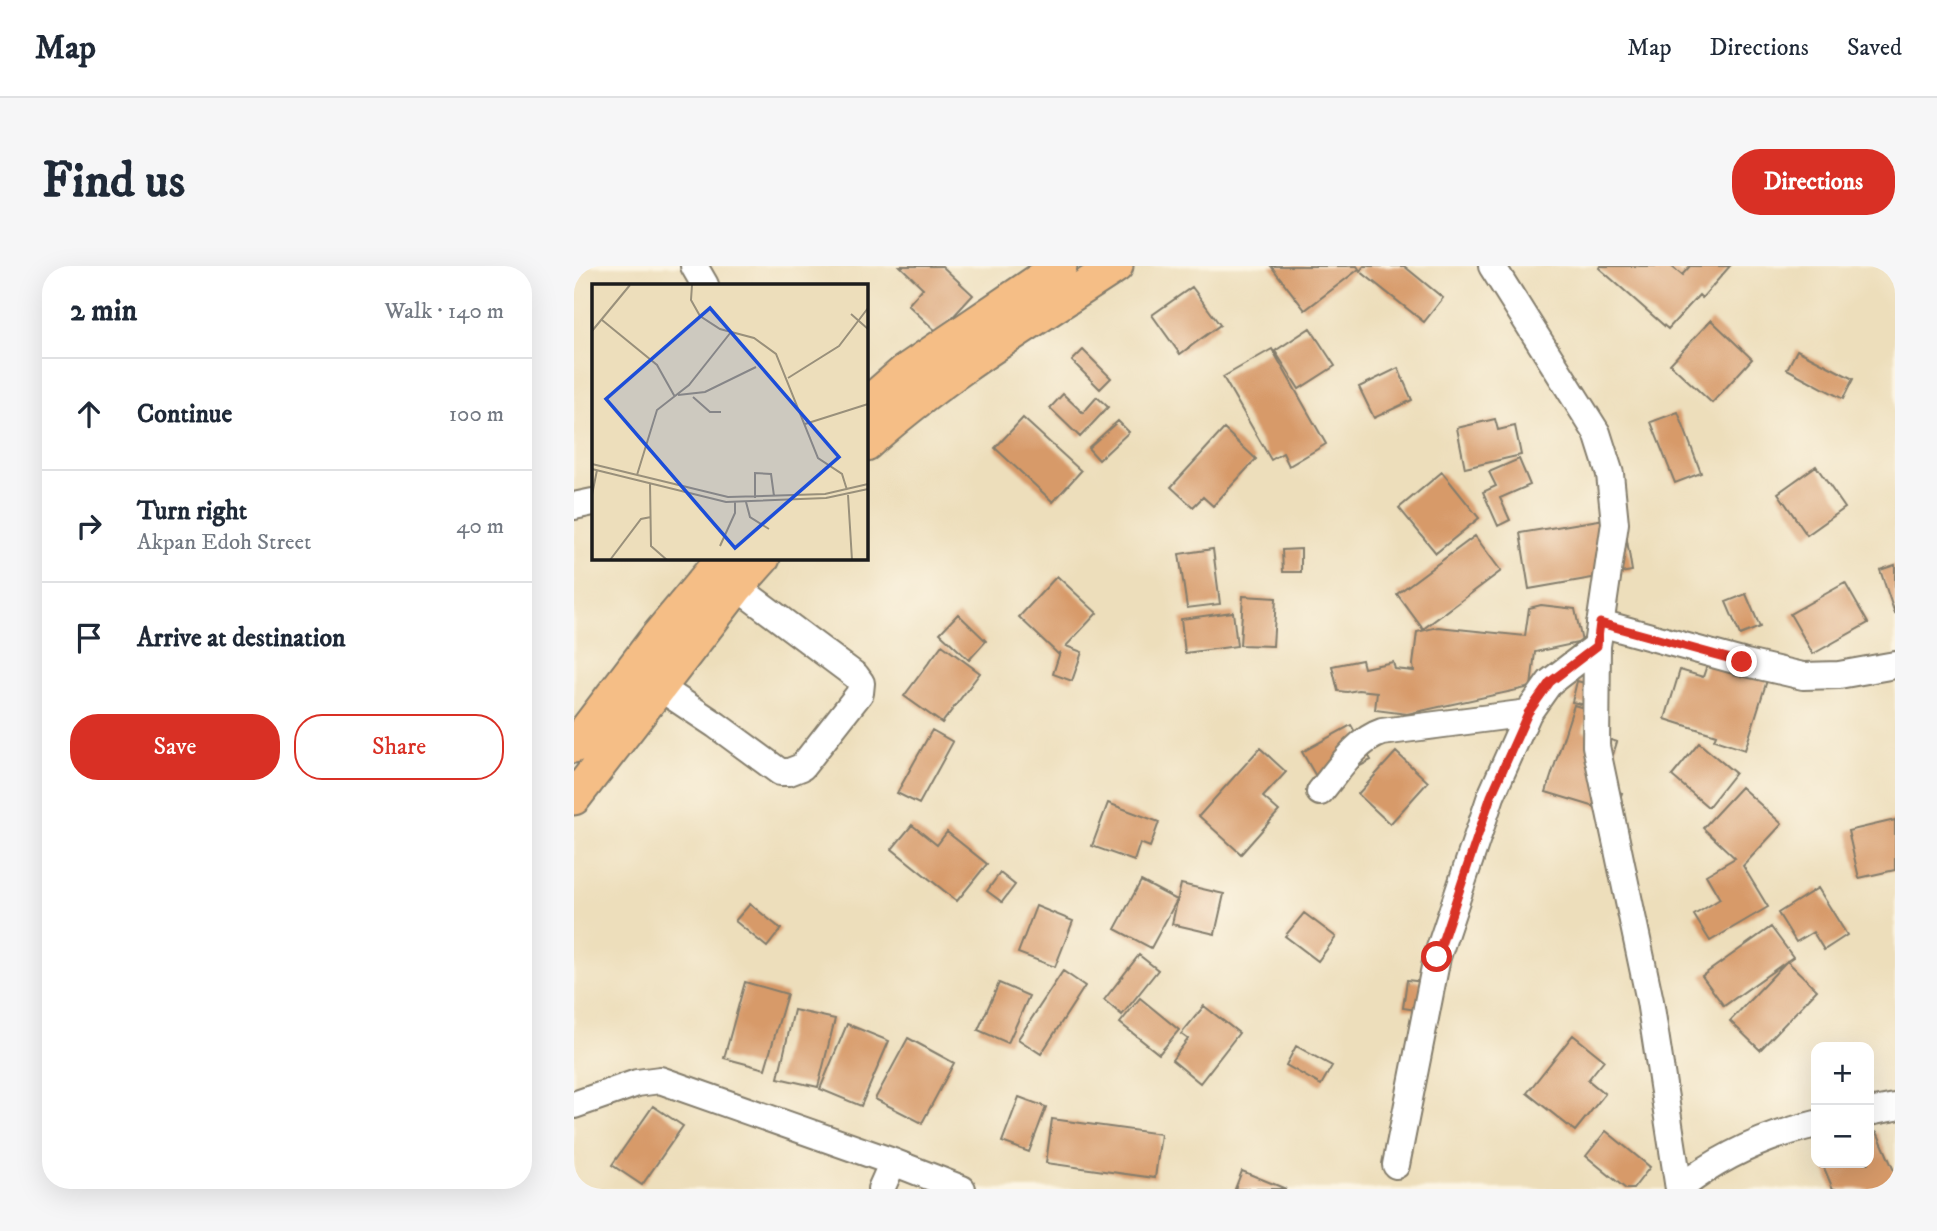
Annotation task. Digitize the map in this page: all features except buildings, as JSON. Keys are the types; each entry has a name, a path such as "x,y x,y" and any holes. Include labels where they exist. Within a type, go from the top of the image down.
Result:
{"main road":[{"path":"868,403 904,372 1060,266"},
{"path":"868,442 900,414 962,368 1116,266"},
{"path":"574,746 657,636 730,573 759,560"},
{"path":"574,799 659,687 730,573"}],"street":[{"path":"694,266 704,284"},
{"path":"1492,266 1597,433 1610,474 1615,523 1599,634 1596,746 1650,1001 1679,1189"},
{"path":"574,506 592,502"},
{"path":"659,687 780,772 803,767 860,693 861,683 856,676 730,573"},
{"path":"1599,634 1802,676 1839,675 1895,665"},
{"path":"1396,1165 1437,957 1491,796 1528,713 1550,682 1599,634"},
{"path":"1320,792 1358,746 1373,735 1528,713"},
{"path":"574,1105 637,1083 660,1080 962,1189"},
{"path":"1874,1111 1895,1107"},
{"path":"1679,1189 1700,1172 1743,1148 1787,1130 1811,1125"},
{"path":"881,1189 893,1162"}],"route":[{"path":"1437,957 1491,796 1528,713 1550,682 1597,646 1600,623 1742,662"}]}
